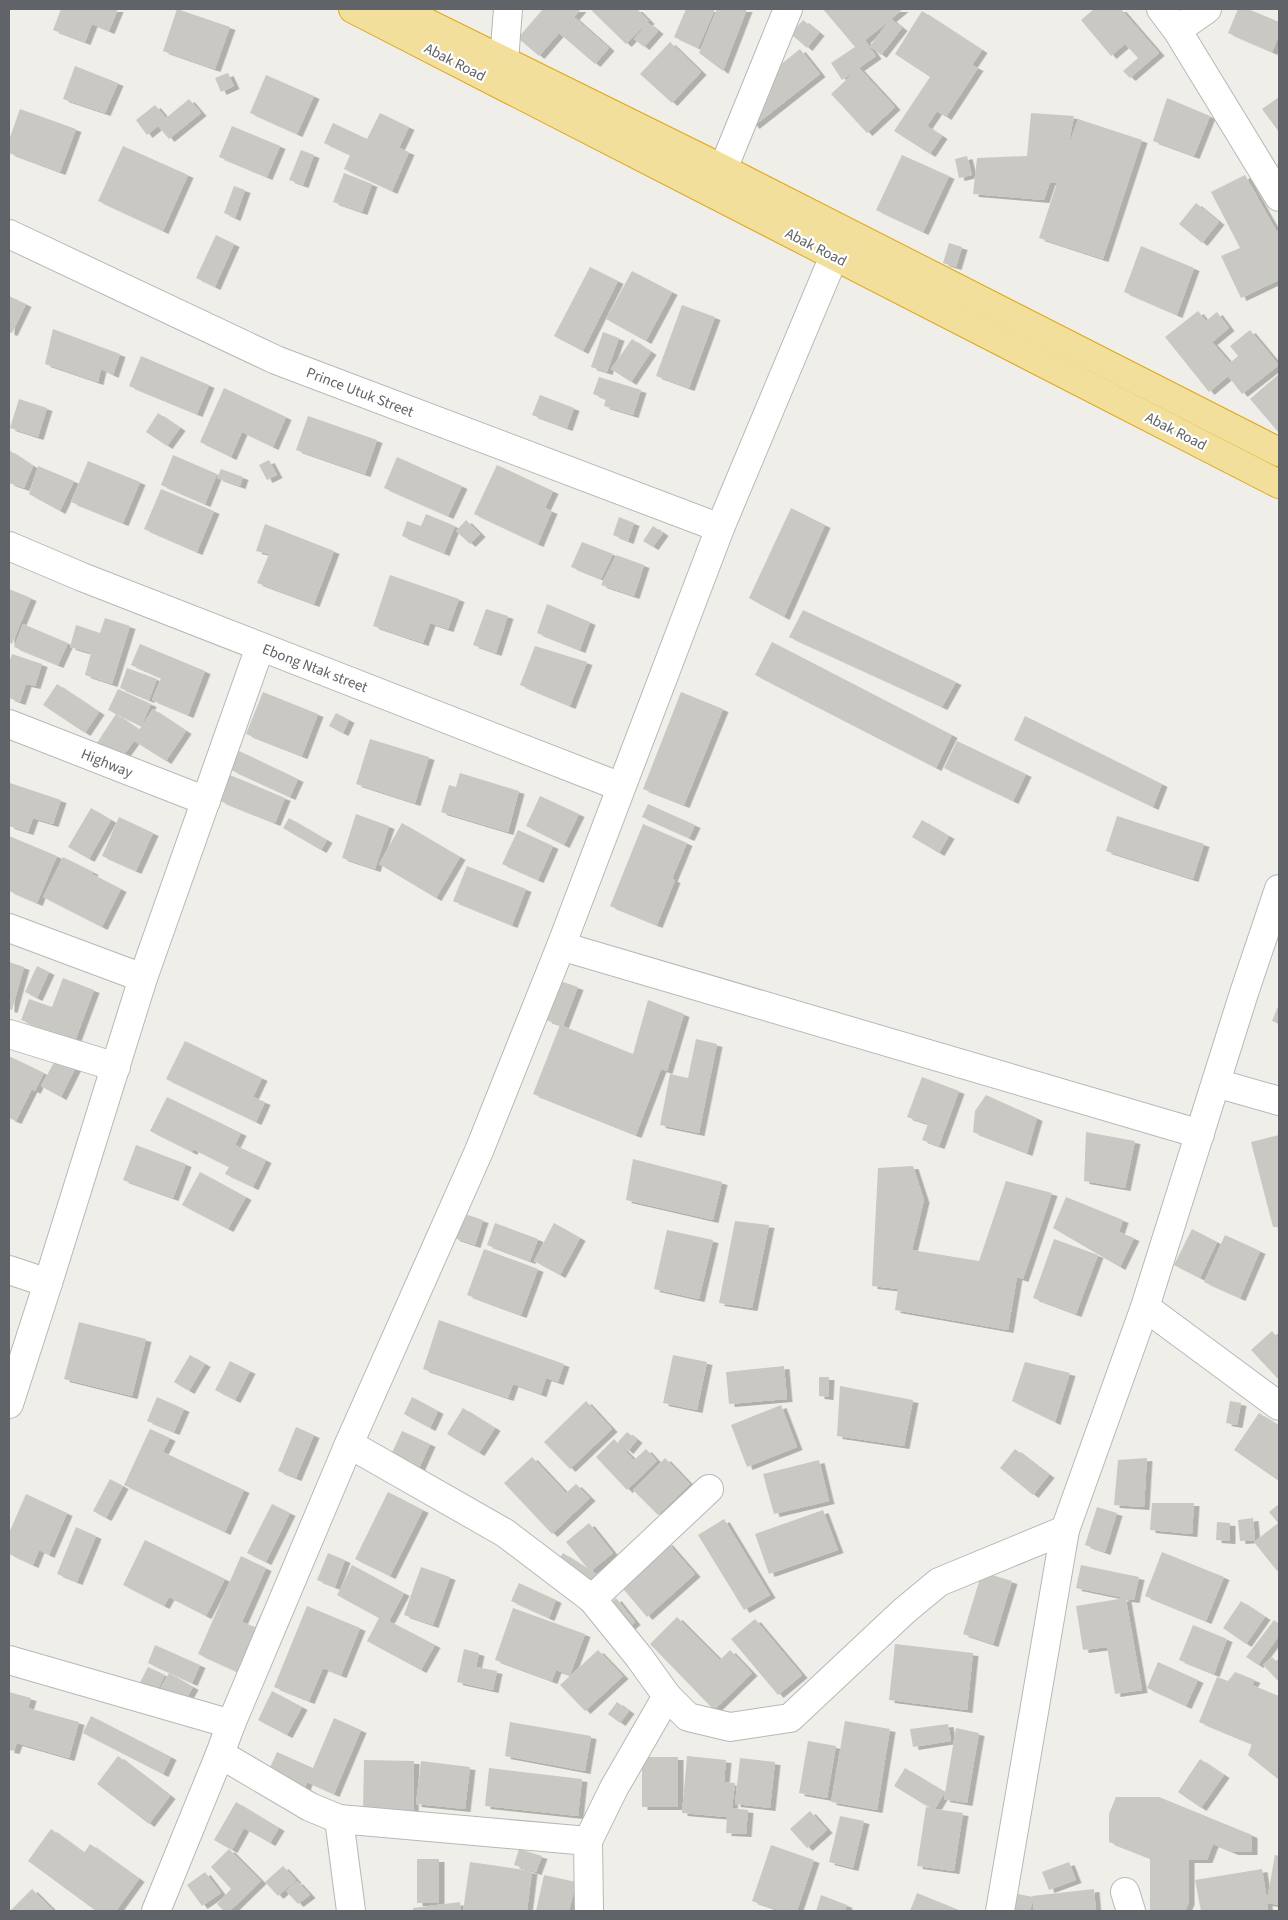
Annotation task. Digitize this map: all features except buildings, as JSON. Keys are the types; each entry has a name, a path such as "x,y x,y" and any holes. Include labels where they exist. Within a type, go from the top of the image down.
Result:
{"highway":[{"name":"Abak Road","path":"353,9 1279,484"},
{"name":"Abak Road","path":"400,9 723,169 1279,452"}],"street":[{"path":"504,61 508,9"},
{"path":"723,169 788,9"},
{"path":"1207,9 1169,20 1279,197"},
{"name":"Prince Utuk Street","path":"9,234 276,360 720,528"},
{"path":"156,1911 231,1724 349,1444 479,1151 561,946 720,528 834,256"},
{"name":"Ebong Ntak street","path":"9,546 82,578 622,787"},
{"path":"9,1404 143,978 260,647"},
{"name":"Highway","path":"9,724 206,802"},
{"path":"1000,1911 1065,1530 1145,1307 1279,889"},
{"path":"9,928 143,978"},
{"path":"561,946 1200,1134"},
{"path":"9,1034 116,1067"},
{"path":"1216,1083 1279,1101"},
{"path":"9,1270 48,1283"},
{"path":"1145,1307 1279,1406"},
{"path":"349,1444 505,1533 592,1599 639,1657 666,1696 688,1717 730,1727 790,1718 904,1611 940,1582 1065,1530"},
{"path":"592,1599 709,1489"},
{"path":"9,1660 231,1724"},
{"path":"589,1911 588,1841 614,1788 666,1696"},
{"path":"220,1754 310,1807 339,1818 588,1841"},
{"path":"339,1818 351,1911"}]}
